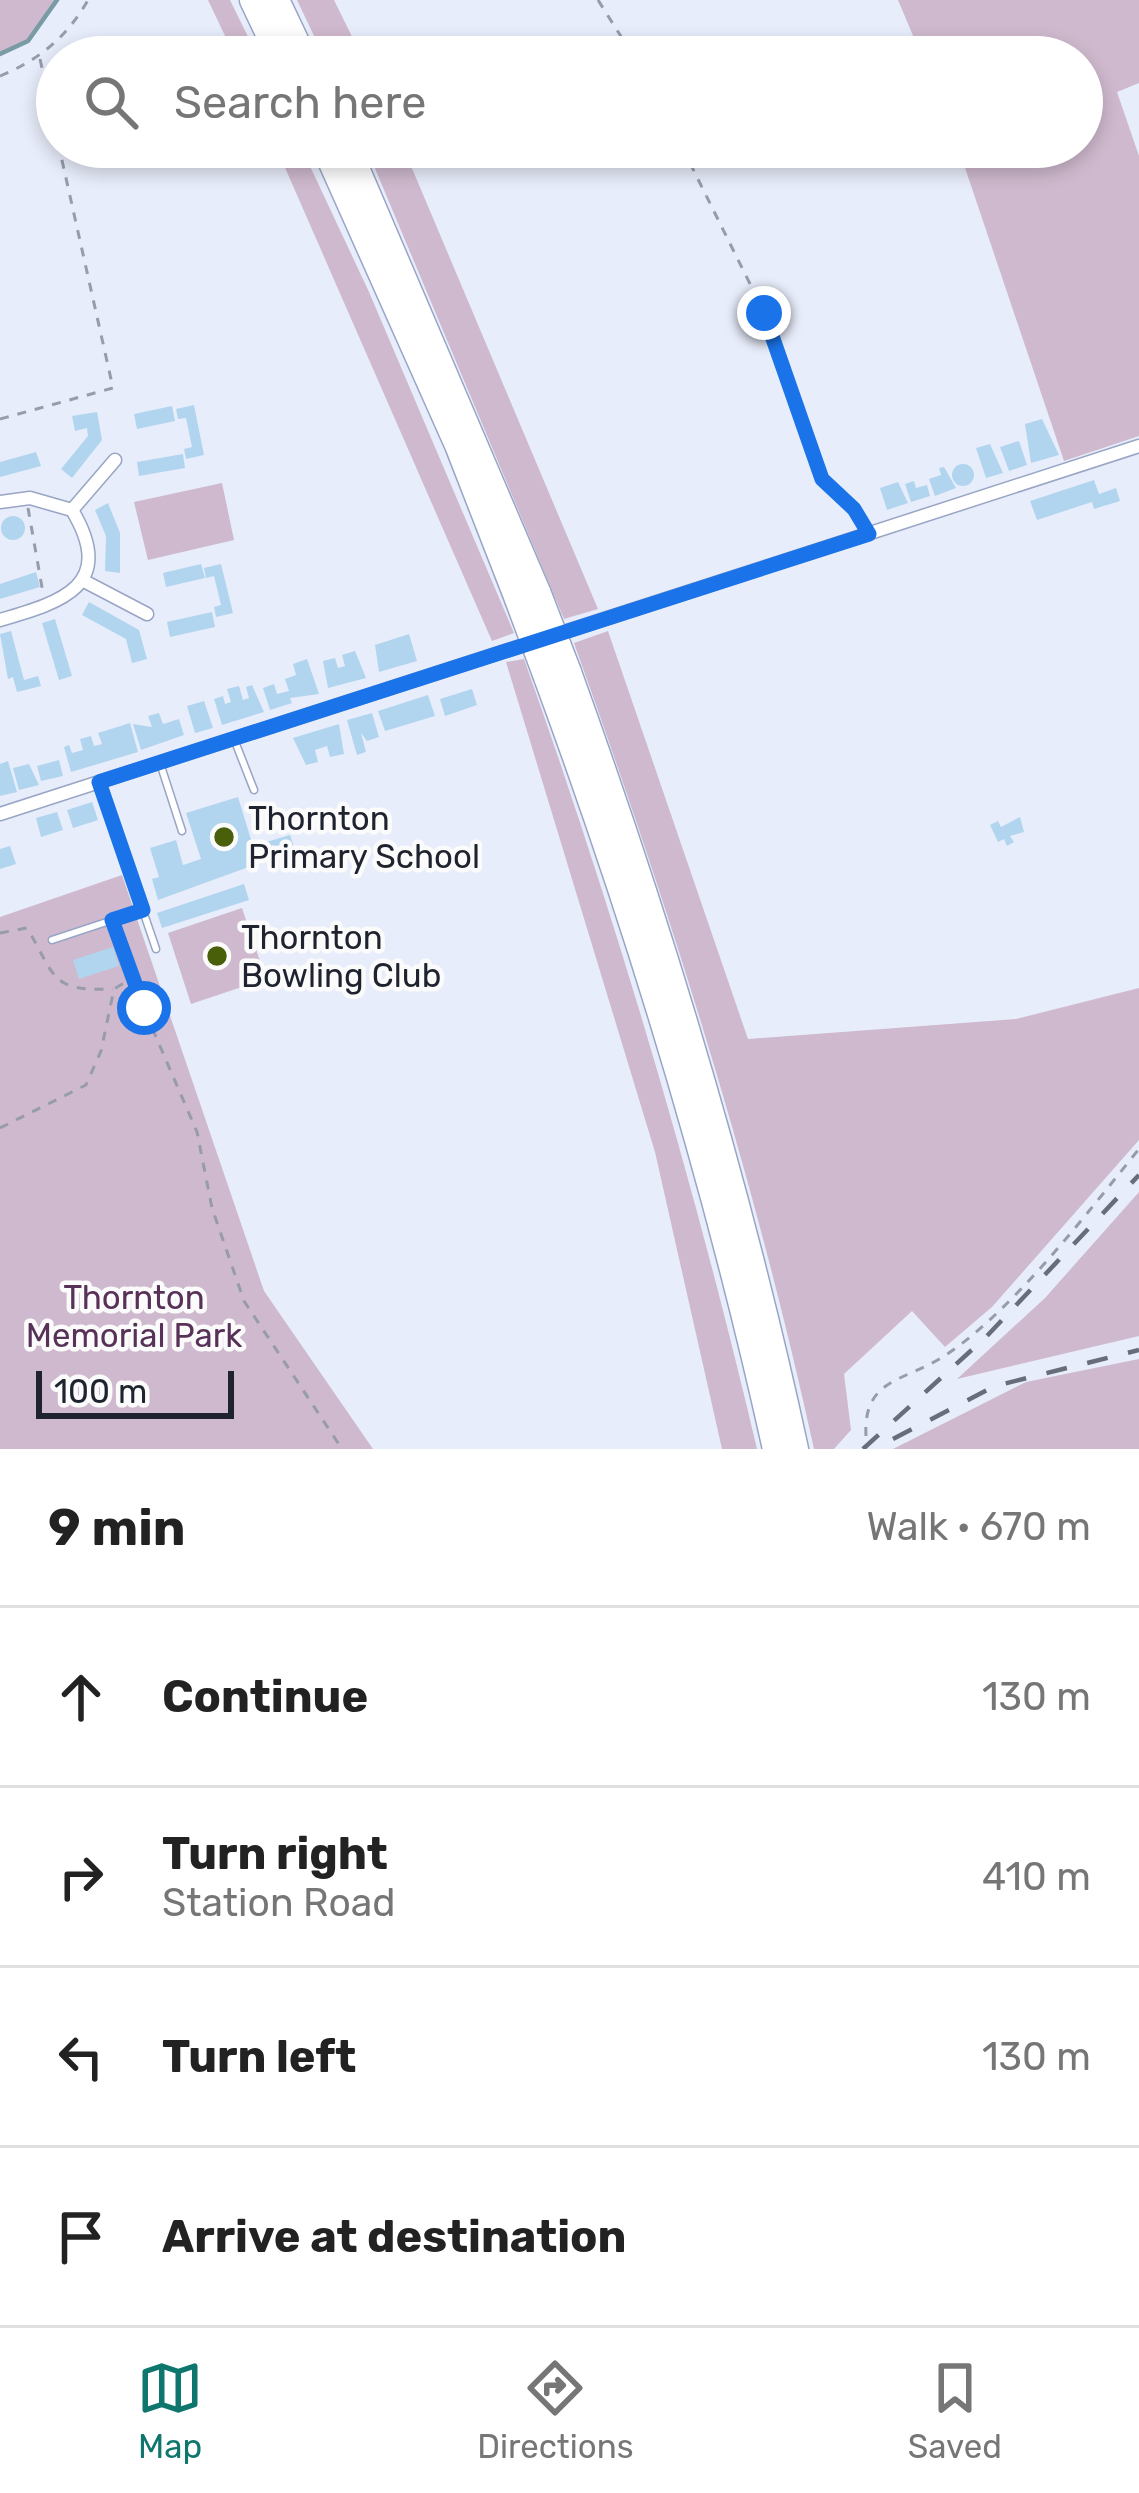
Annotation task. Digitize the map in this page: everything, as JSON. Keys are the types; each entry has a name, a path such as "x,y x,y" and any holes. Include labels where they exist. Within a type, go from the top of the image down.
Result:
{"highway":[{"path":"251,0 269,36"},
{"path":"277,0 294,36"},
{"path":"332,168 528,596"},
{"path":"356,168 528,596 683,1010 751,1254 796,1449"},
{"path":"557,675 662,1018 748,1330 775,1449"}],"street":[{"path":"0,814 1139,446"},
{"path":"72,510 115,460"},
{"path":"0,502 26,499 72,510 85,531 91,562 83,580 46,607 0,620"},
{"path":"83,580 147,614"}],"lane":[{"path":"234,739 254,790"},
{"path":"160,763 182,831"},
{"path":"99,782 156,949"},
{"path":"52,940 143,910"}],"path":[{"path":"62,36 88,0"},
{"path":"598,0 621,36"},
{"path":"0,76 36,59"},
{"path":"0,418 112,388 64,168"},
{"path":"692,168 764,313 822,479 854,509 869,534"},
{"path":"26,499 46,607"},
{"path":"112,920 131,979 197,1132 212,1208 244,1301 342,1449"},
{"path":"0,933 27,928 52,976 70,989 114,989 131,979"},
{"path":"0,1128 86,1084 100,1051 114,989"},
{"path":"866,1436 867,1407 877,1392 946,1354 991,1316 1139,1149"}],"green space":[{"path":"0,0 57,0 28,41 0,54"},
{"path":"208,0 230,0 248,36 225,36"},
{"path":"297,0 334,0 352,36 314,36"},
{"path":"898,0 1139,0 1139,83 1117,92 1139,156 1139,436 1064,461 965,168 1103,168 1103,36 913,36"},
{"path":"285,168 311,168 369,292 514,633 492,641"},
{"path":"375,168 412,168 598,609 564,619"},
{"path":"222,483 234,540 148,560 134,502"},
{"path":"608,631 748,1039 1016,1019 1139,988 1139,1140 992,1307 945,1347 912,1311 844,1374 851,1430 834,1449 814,1449 765,1244 707,1042 574,643"},
{"path":"524,659 651,1051 757,1449 722,1449 655,1152 506,662"},
{"name":"Thornton Memorial Park","path":"122,875 264,1291 373,1449 0,1449 0,917"},
{"name":"Thornton Bowling Club","path":"242,908 266,979 191,1004 168,933"},
{"path":"1139,1192 1139,1336 957,1379 1045,1298"},
{"path":"1139,1359 1139,1449 893,1449 1026,1382"}],"building":[{"path":"194,405 204,455 186,459 184,449 192,447 186,418 178,419 176,409"},
{"path":"172,406 175,421 137,429 134,414"},
{"path":"97,412 102,440 72,478 61,469 88,436 87,428 75,431 72,416"},
{"path":"1042,419 1059,455 1031,463 1025,424"},
{"path":"1019,441 1027,465 1009,471 1000,447"},
{"path":"990,444 1003,473 986,478 976,448"},
{"path":"36,452 41,466 0,477 0,462"},
{"path":"183,454 185,468 139,476 137,462"},
{"path":"963,464 974,475 963,486 952,475"},
{"path":"944,467 956,488 935,496 929,479 941,475 939,468"},
{"path":"1094,480 1099,494 1116,488 1120,501 1094,509 1092,502 1037,520 1030,501"},
{"path":"914,481 916,488 927,485 930,496 911,502 905,484"},
{"path":"898,482 908,503 887,510 880,488"},
{"path":"108,503 120,533 120,573 105,571 106,536 95,510"},
{"path":"8,516 18,516 25,528 18,540 8,540 1,533 1,523"},
{"path":"201,564 205,578 166,587 163,573"},
{"path":"221,564 233,613 216,617 214,607 221,605 214,576 206,578 204,568"},
{"path":"36,572 40,587 0,599 0,584"},
{"path":"89,602 139,630 147,659 132,663 126,639 82,615"},
{"path":"212,612 215,627 170,637 167,622"},
{"path":"55,619 72,676 59,680 42,623"},
{"path":"11,631 24,680 38,676 41,686 17,692 13,677 8,679 0,634"},
{"path":"409,634 417,661 379,672 375,645"},
{"path":"355,651 366,678 328,688 323,661 335,658 338,668 345,666 342,655"},
{"path":"307,659 319,694 290,698 292,703 270,710 263,688 274,684 277,694 289,691 285,679 296,675 293,664"},
{"path":"252,685 264,712 222,725 214,699 223,696 225,704 231,702 227,689 239,686 243,700 249,698 246,687"},
{"path":"472,689 477,705 445,716 440,699"},
{"path":"428,695 435,716 385,731 378,711"},
{"path":"204,701 213,728 195,733 187,706"},
{"path":"159,713 163,724 179,719 184,735 141,750 133,724 152,727 148,716"},
{"path":"372,713 379,737 367,741 361,733 366,752 357,755 347,720"},
{"path":"130,723 138,752 71,772 64,747 69,745 72,753 83,750 80,739 91,736 94,746 102,744 98,733"},
{"path":"339,724 344,754 330,757 327,746 315,750 318,762 306,765 293,738"},
{"path":"59,760 63,776 41,781 37,766"},
{"path":"8,761 17,792 0,796 0,764"},
{"path":"29,764 39,785 19,790 13,768"},
{"path":"238,797 253,846 290,835 295,850 158,900 152,879 159,877 150,848 176,840 183,865 201,859 186,813"},
{"path":"92,802 98,820 73,828 67,810"},
{"path":"57,812 63,830 41,837 36,818"},
{"path":"1020,817 1024,832 1010,836 1014,842 1007,846 1004,839 998,842 990,825 998,821 1001,827"},
{"path":"10,846 16,864 0,869 0,849"},
{"path":"244,884 249,900 162,928 157,913"},
{"path":"113,947 119,966 79,979 73,960"}],"waterway":[{"path":"0,54 28,41 57,0"}],"railway":[{"path":"863,1449 987,1336 1139,1175"},
{"path":"893,1439 995,1386 1139,1350"}],"place":[{"name":"Thornton Primary School","path":"224,837"},
{"name":"Thornton Bowling Club","path":"217,956"}],"route":[{"path":"144,1008 112,920 143,910 99,782 869,534 854,509 822,479 764,313"}]}
